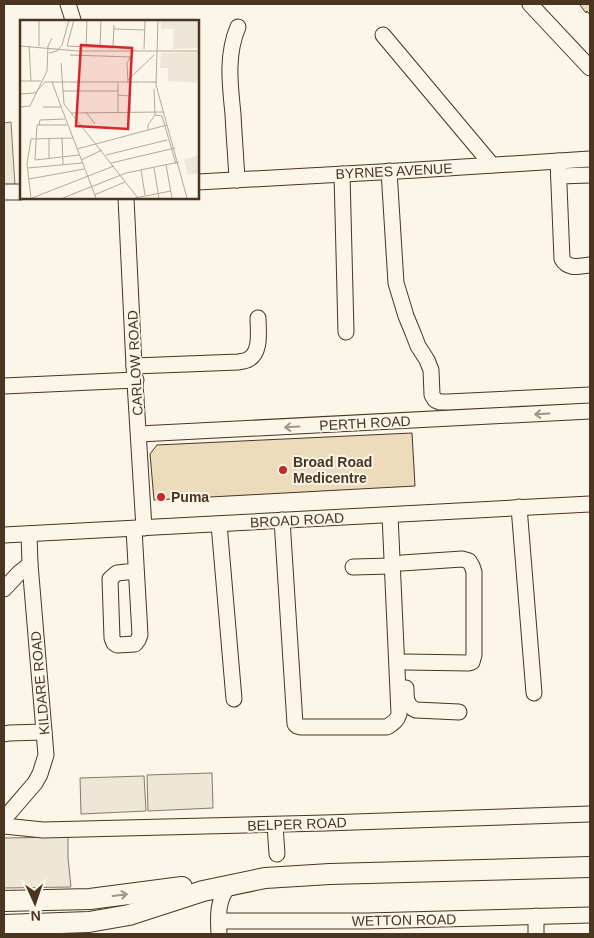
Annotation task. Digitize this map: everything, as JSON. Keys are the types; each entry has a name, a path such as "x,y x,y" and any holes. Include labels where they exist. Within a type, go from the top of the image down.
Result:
{"main road":[{"path":"4,901 90,899 167,890 241,878 258,879 330,874 590,867"},
{"path":"16,928 89,922 129,915 203,891 258,879"}],"street":[{"path":"68,4 73,20"},
{"path":"530,4 590,68"},
{"path":"237,180 230,72 231,52 238,27"},
{"path":"383,35 492,165"},
{"name":"BYRNES AVENUE","path":"199,182 492,165 558,168 590,159"},
{"path":"590,175 558,168 562,259 567,265 573,267 590,266"},
{"path":"389,171 396,282 403,308 418,346 431,370 432,395 435,400 448,402 590,395"},
{"path":"342,174 346,332"},
{"path":"4,192 20,192"},
{"name":"CARLOW ROAD","path":"126,199 139,434 139,528 136,571 140,635 135,644 117,645 112,638 110,579 117,573 136,571"},
{"path":"4,386 248,360 253,356 257,348 258,318"},
{"name":"PERTH ROAD","path":"139,434 590,412"},
{"name":"BROAD ROAD","path":"4,535 590,504"},
{"path":"519,507 534,692"},
{"path":"282,520 294,719 297,726 387,727 394,723 399,714 395,514"},
{"path":"219,524 234,699"},
{"name":"KILDARE ROAD","path":"4,820 35,783 46,755 29,534"},
{"path":"353,568 462,560 469,561 472,566 474,572 474,655 472,662 406,662"},
{"path":"4,589 30,564"},
{"path":"397,564 406,662 406,702 416,710 459,712"},
{"path":"4,734 44,732"},
{"name":"BELPER ROAD","path":"4,826 43,830 590,814"},
{"path":"275,824 277,854"},
{"path":"219,928 220,902 230,885"},
{"path":"203,891 214,905 219,928"},
{"name":"WETTON ROAD","path":"219,928 367,928 536,916 590,915"},
{"path":"536,916 536,934"}],"shaded area":[{"path":"11,122 15,186 4,186 4,123"},
{"path":"212,773 213,808 148,811 147,775"},
{"path":"144,776 146,811 81,814 80,778"},
{"path":"68,837 71,887 4,888 4,838"}],"building":[{"path":"581,4 590,4 590,15 587,11 586,13"},
{"name":"Broad Road Medicentre","path":"412,433 415,486 154,500 150,454 157,445"}],"place":[{"name":"Broad Road Medicentre","path":"283,470"},
{"name":"Puma","path":"161,497"}]}
